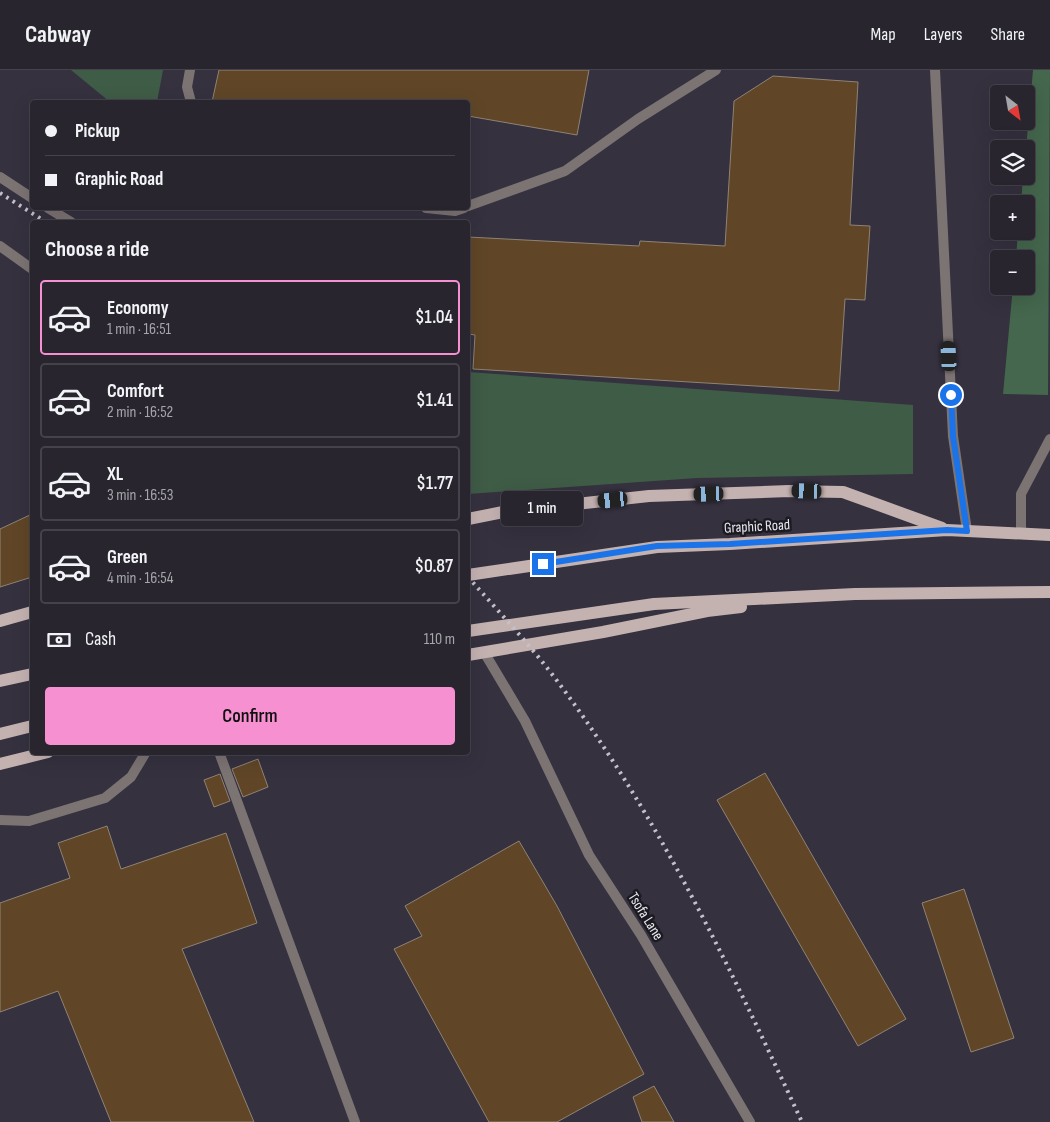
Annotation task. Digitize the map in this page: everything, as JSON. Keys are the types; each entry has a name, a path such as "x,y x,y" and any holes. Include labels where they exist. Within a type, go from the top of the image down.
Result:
{"main road":[{"path":"470,519 502,512 649,496 789,491 843,492 947,530"},
{"name":"Graphic Road","path":"470,575 657,546 730,544 947,530 1050,535"},
{"path":"470,631 654,604 855,594 1050,592"},
{"path":"470,655 603,632 707,611 855,594"},
{"path":"0,621 30,613"},
{"path":"0,681 30,674"},
{"path":"0,734 30,726"},
{"path":"0,764 36,755"}],"street":[{"path":"190,70 187,88 190,100"},
{"path":"470,206 565,171 638,119 716,70"},
{"path":"935,70 953,436 967,531"},
{"path":"0,177 30,197"},
{"path":"51,210 68,220"},
{"path":"445,210 458,210"},
{"path":"0,246 30,268"},
{"path":"1021,534 1021,494 1050,439"},
{"name":"Tsofa Lane","path":"484,652 524,721 589,855 641,935 750,1122"},
{"path":"0,820 29,821 105,798 131,777 144,755"},
{"path":"220,755 355,1122"}],"green space":[{"path":"71,70 163,70 157,100 108,100"},
{"path":"1033,70 1050,70 1048,395 1003,394 1012,295 1035,295 1035,250 1017,250 1017,240 1035,240 1035,195 1022,195 1022,185 1035,185 1035,140 1027,140 1028,130 1035,130 1035,85 1032,85"},
{"path":"470,372 913,405 913,474 697,478 470,494"}],"building":[{"path":"219,70 589,70 577,135 470,116 470,100 212,100"},
{"path":"773,76 858,82 850,225 870,226 865,300 845,299 839,391 473,369 475,335 470,334 470,237 639,246 640,241 725,246 734,101"},
{"path":"30,515 30,578 0,587 0,529"},
{"path":"258,759 268,787 243,797 232,769"},
{"path":"765,773 906,1019 858,1046 717,800"},
{"path":"220,774 230,801 214,807 204,780"},
{"path":"107,826 121,869 226,833 257,923 182,949 254,1122 111,1122 58,991 0,1012 0,903 70,878 58,843"},
{"path":"519,841 557,906 644,1074 557,1122 489,1122 394,949 422,936 405,906"},
{"path":"964,889 1014,1038 971,1052 922,903"},
{"path":"654,1086 674,1122 642,1122 633,1097"}],"railway":[{"path":"0,193 43,220"},
{"path":"470,579 516,630 561,686 631,789 721,953 802,1122"}],"route":[{"path":"543,564 657,546 730,544 947,530 967,531 953,436 951,395"}]}
